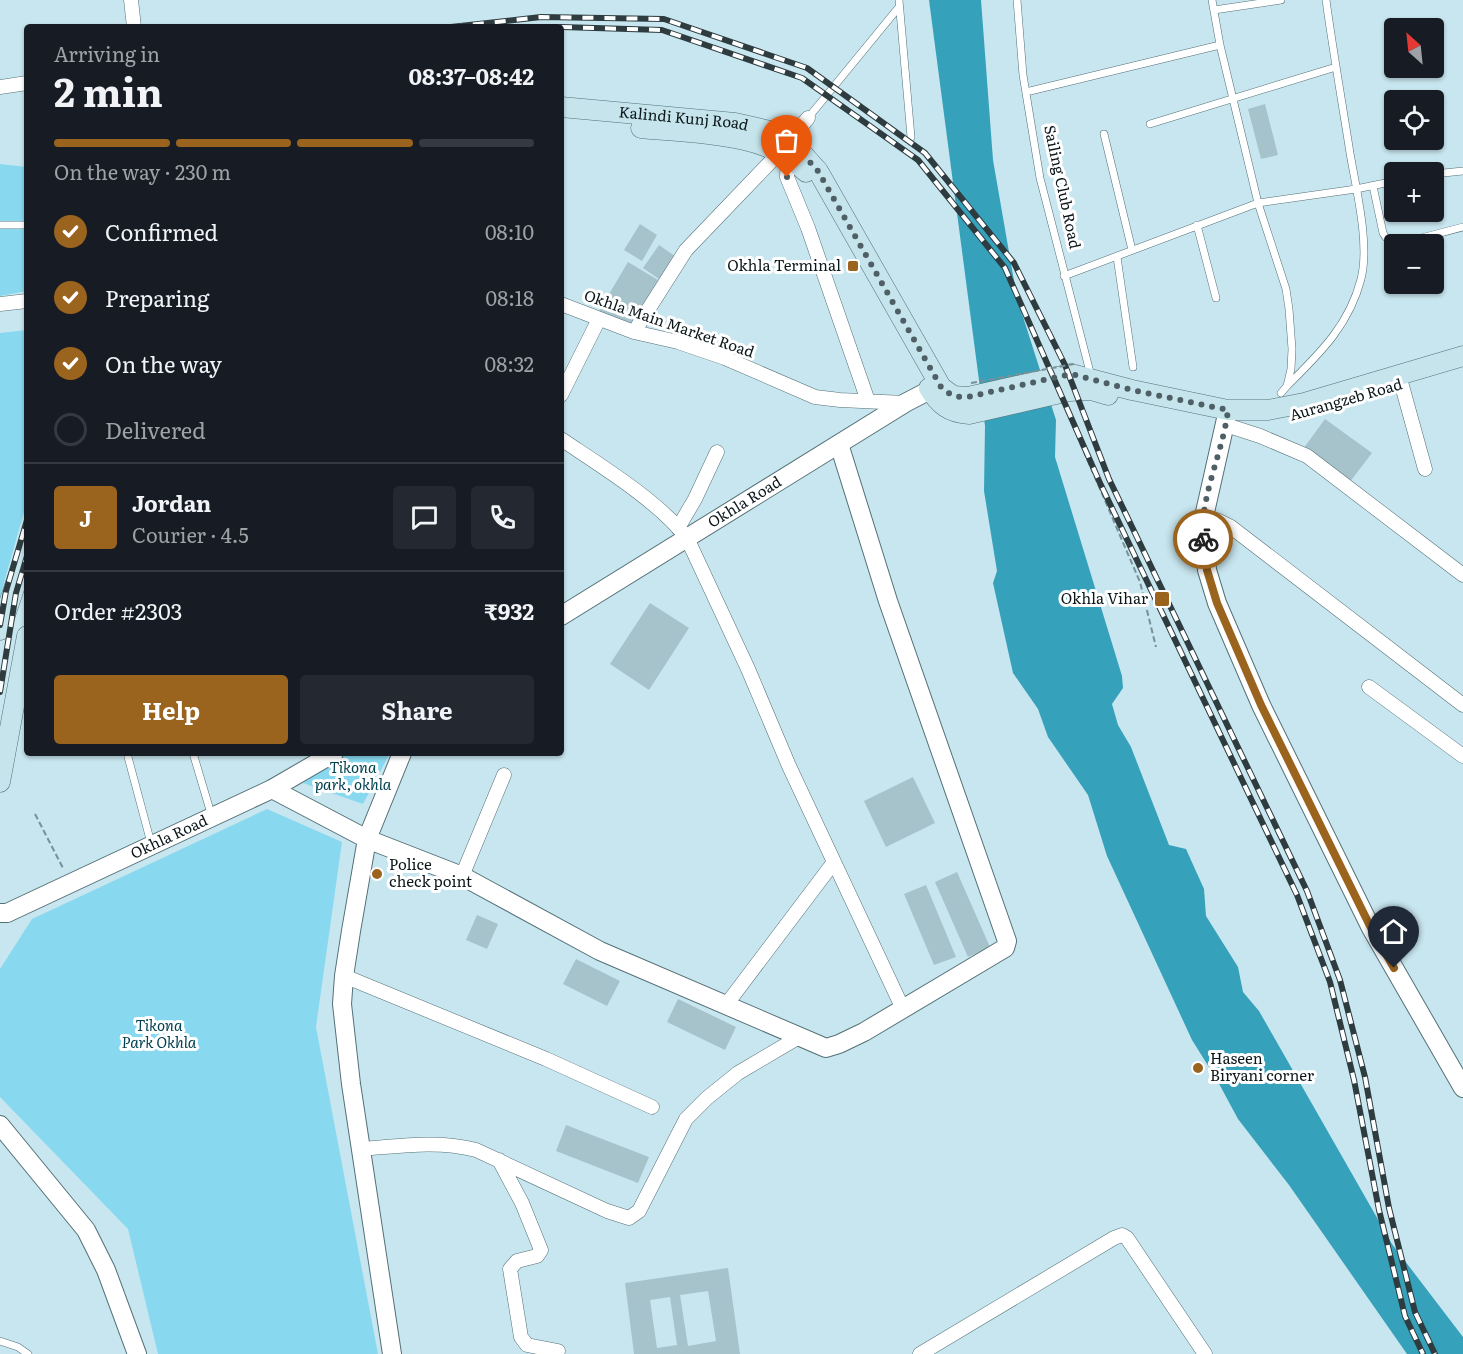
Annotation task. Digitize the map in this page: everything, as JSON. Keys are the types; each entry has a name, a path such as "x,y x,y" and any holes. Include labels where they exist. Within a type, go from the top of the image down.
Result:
{"main road":[{"name":"Kalindi Kunj Road","path":"564,107 735,123 770,131 786,150 802,168 820,191 930,390 942,406 960,413 970,398 953,396 941,387 818,171 786,150 734,138 564,119"},
{"name":"Aurangzeb Road","path":"1401,380 1463,356"},
{"name":"Aurangzeb Road","path":"1227,418 1280,408 1463,365"},
{"path":"1054,388 1071,374 1091,378 1155,400 1227,418"},
{"path":"970,398 1054,388 1069,391 1091,390 1155,400"},
{"path":"0,630 24,559"},
{"path":"0,782 24,652"}],"street":[{"path":"131,0 134,24"},
{"path":"0,87 24,83"},
{"path":"634,332 686,250 786,150 808,118"},
{"path":"786,150 787,177 805,220 868,401"},
{"path":"0,304 24,301"},
{"name":"Okhla Main Market Road","path":"564,305 634,332 678,342 725,358 815,397 904,403"},
{"path":"0,313 24,310"},
{"path":"564,389 599,319"},
{"path":"1401,380 1425,469"},
{"name":"Okhla Road","path":"564,614 683,533 930,390"},
{"path":"1463,575 1307,456 1260,436 1227,418 1203,521 1207,570 1217,603 1261,705 1371,928 1463,1088"},
{"path":"564,441 625,483 683,533 748,669 789,766 903,1009"},
{"path":"272,789 367,839 462,876 600,951 820,1046 832,1047 864,1032 1005,948 1007,943 888,601 839,444"},
{"path":"683,533 695,499 717,452"},
{"path":"1203,521 1217,520 1228,524 1463,705"},
{"path":"1370,687 1463,756"},
{"name":"Okhla Road","path":"0,913 7,913 272,789 329,756"},
{"path":"392,1354 345,1038 342,1004 344,976 367,839 401,756"},
{"path":"462,876 504,776"},
{"path":"726,1005 834,862"},
{"path":"344,976 546,1059 652,1107"},
{"path":"361,1149 442,1143 476,1150 607,1211 629,1218 639,1211 686,1119 738,1072 799,1037"},
{"path":"0,1125 86,1230 106,1270 137,1354"},
{"path":"499,1160 522,1203 540,1250 537,1256 517,1262 510,1269 521,1337 524,1342 532,1346 558,1351"},
{"path":"920,1354 1122,1235 1127,1238 1201,1352"}],"lane":[{"name":"Sailing Club Road","path":"1017,0 1026,92 1041,178 1091,378"},
{"path":"1212,0 1220,45 1258,203 1286,289 1292,349 1287,386"},
{"path":"1214,10 1281,0"},
{"path":"1281,393 1335,336 1361,278 1364,244 1326,0"},
{"path":"808,118 899,3"},
{"path":"899,3 911,137"},
{"path":"1026,92 1220,45"},
{"path":"1150,124 1336,67"},
{"path":"1104,134 1132,250"},
{"path":"1444,173 1463,171"},
{"path":"1064,276 1258,203 1384,184"},
{"path":"1373,186 1383,234 1391,242 1406,242 1463,226"},
{"path":"0,225 24,225"},
{"path":"1197,225 1216,298"},
{"path":"1117,257 1133,367"},
{"path":"128,756 152,845"},
{"path":"194,756 212,817"},
{"path":"0,1341 18,1347 28,1354"}],"path":[{"path":"970,398 1074,364"},
{"path":"1054,388 1140,582 1156,647"},
{"path":"35,814 71,883"}],"green space":[{"path":"0,164 24,167 24,292 0,296"},
{"path":"24,330 24,512 0,597 0,333"},
{"name":"Tikona park, okhla","path":"341,756 388,756 363,804 303,783"},
{"name":"Tikona Park Okhla","path":"267,809 342,842 316,1027 378,1354 158,1354 128,1229 0,1097 0,969 32,919"}],"shaded area":[{"path":"929,0 981,0 993,160 1017,298 1056,420 1055,457 1122,676 1123,688 1112,704 1118,725 1131,747 1169,845 1186,849 1204,889 1206,916 1238,967 1243,992 1259,1011 1392,1244 1463,1337 1463,1354 1407,1354 1289,1185 1238,1119 1192,1040 1107,856 1088,795 1048,737 1038,709 1013,673 993,583 997,571 984,491 985,426"}],"building":[{"path":"1265,104 1278,155 1261,159 1248,109"},
{"path":"640,224 657,235 642,261 624,250"},
{"path":"659,245 676,257 659,279 643,268"},
{"path":"628,262 658,280 629,329 599,311"},
{"path":"1325,419 1372,453 1349,483 1303,449"},
{"path":"650,603 689,628 649,690 610,664"},
{"path":"913,777 935,823 886,847 864,801"},
{"path":"957,872 990,947 968,957 935,882"},
{"path":"926,885 956,957 934,965 904,894"},
{"path":"477,915 498,924 487,949 466,940"},
{"path":"576,959 620,981 607,1006 563,984"},
{"path":"678,999 736,1027 725,1050 667,1022"},
{"path":"566,1125 649,1157 638,1183 556,1151"},
{"path":"728,1268 740,1354 634,1354 625,1283","holes":["708,1291 716,1341 688,1346 680,1295","670,1297 677,1345 657,1348 650,1300"]}],"railway":[{"path":"478,24 541,17 664,19 807,68 925,153 1014,263 1065,365 1109,479 1307,891 1340,980 1365,1077 1389,1208 1415,1312 1435,1354"},
{"path":"564,27 662,30 802,78 918,160 1005,268 1100,483 1297,895 1330,982 1354,1080 1379,1210 1405,1316 1423,1354"},
{"path":"0,625 6,591 24,530"},
{"path":"0,692 16,593 24,566"}],"way so far":[{"path":"787,177 788,157 780,152 790,140 818,171 941,387 948,394 963,398 1071,374 1132,390 1228,410 1206,505 1203,539"}],"place":[{"name":"Okhla Terminal","path":"853,266"},
{"name":"Okhla Vihar","path":"1162,599"},
{"name":"Police check point","path":"377,874"},
{"name":"Haseen Biryani corner","path":"1198,1068"}],"route":[{"path":"1203,539 1207,570 1217,603 1261,705 1371,928 1394,968"}]}
